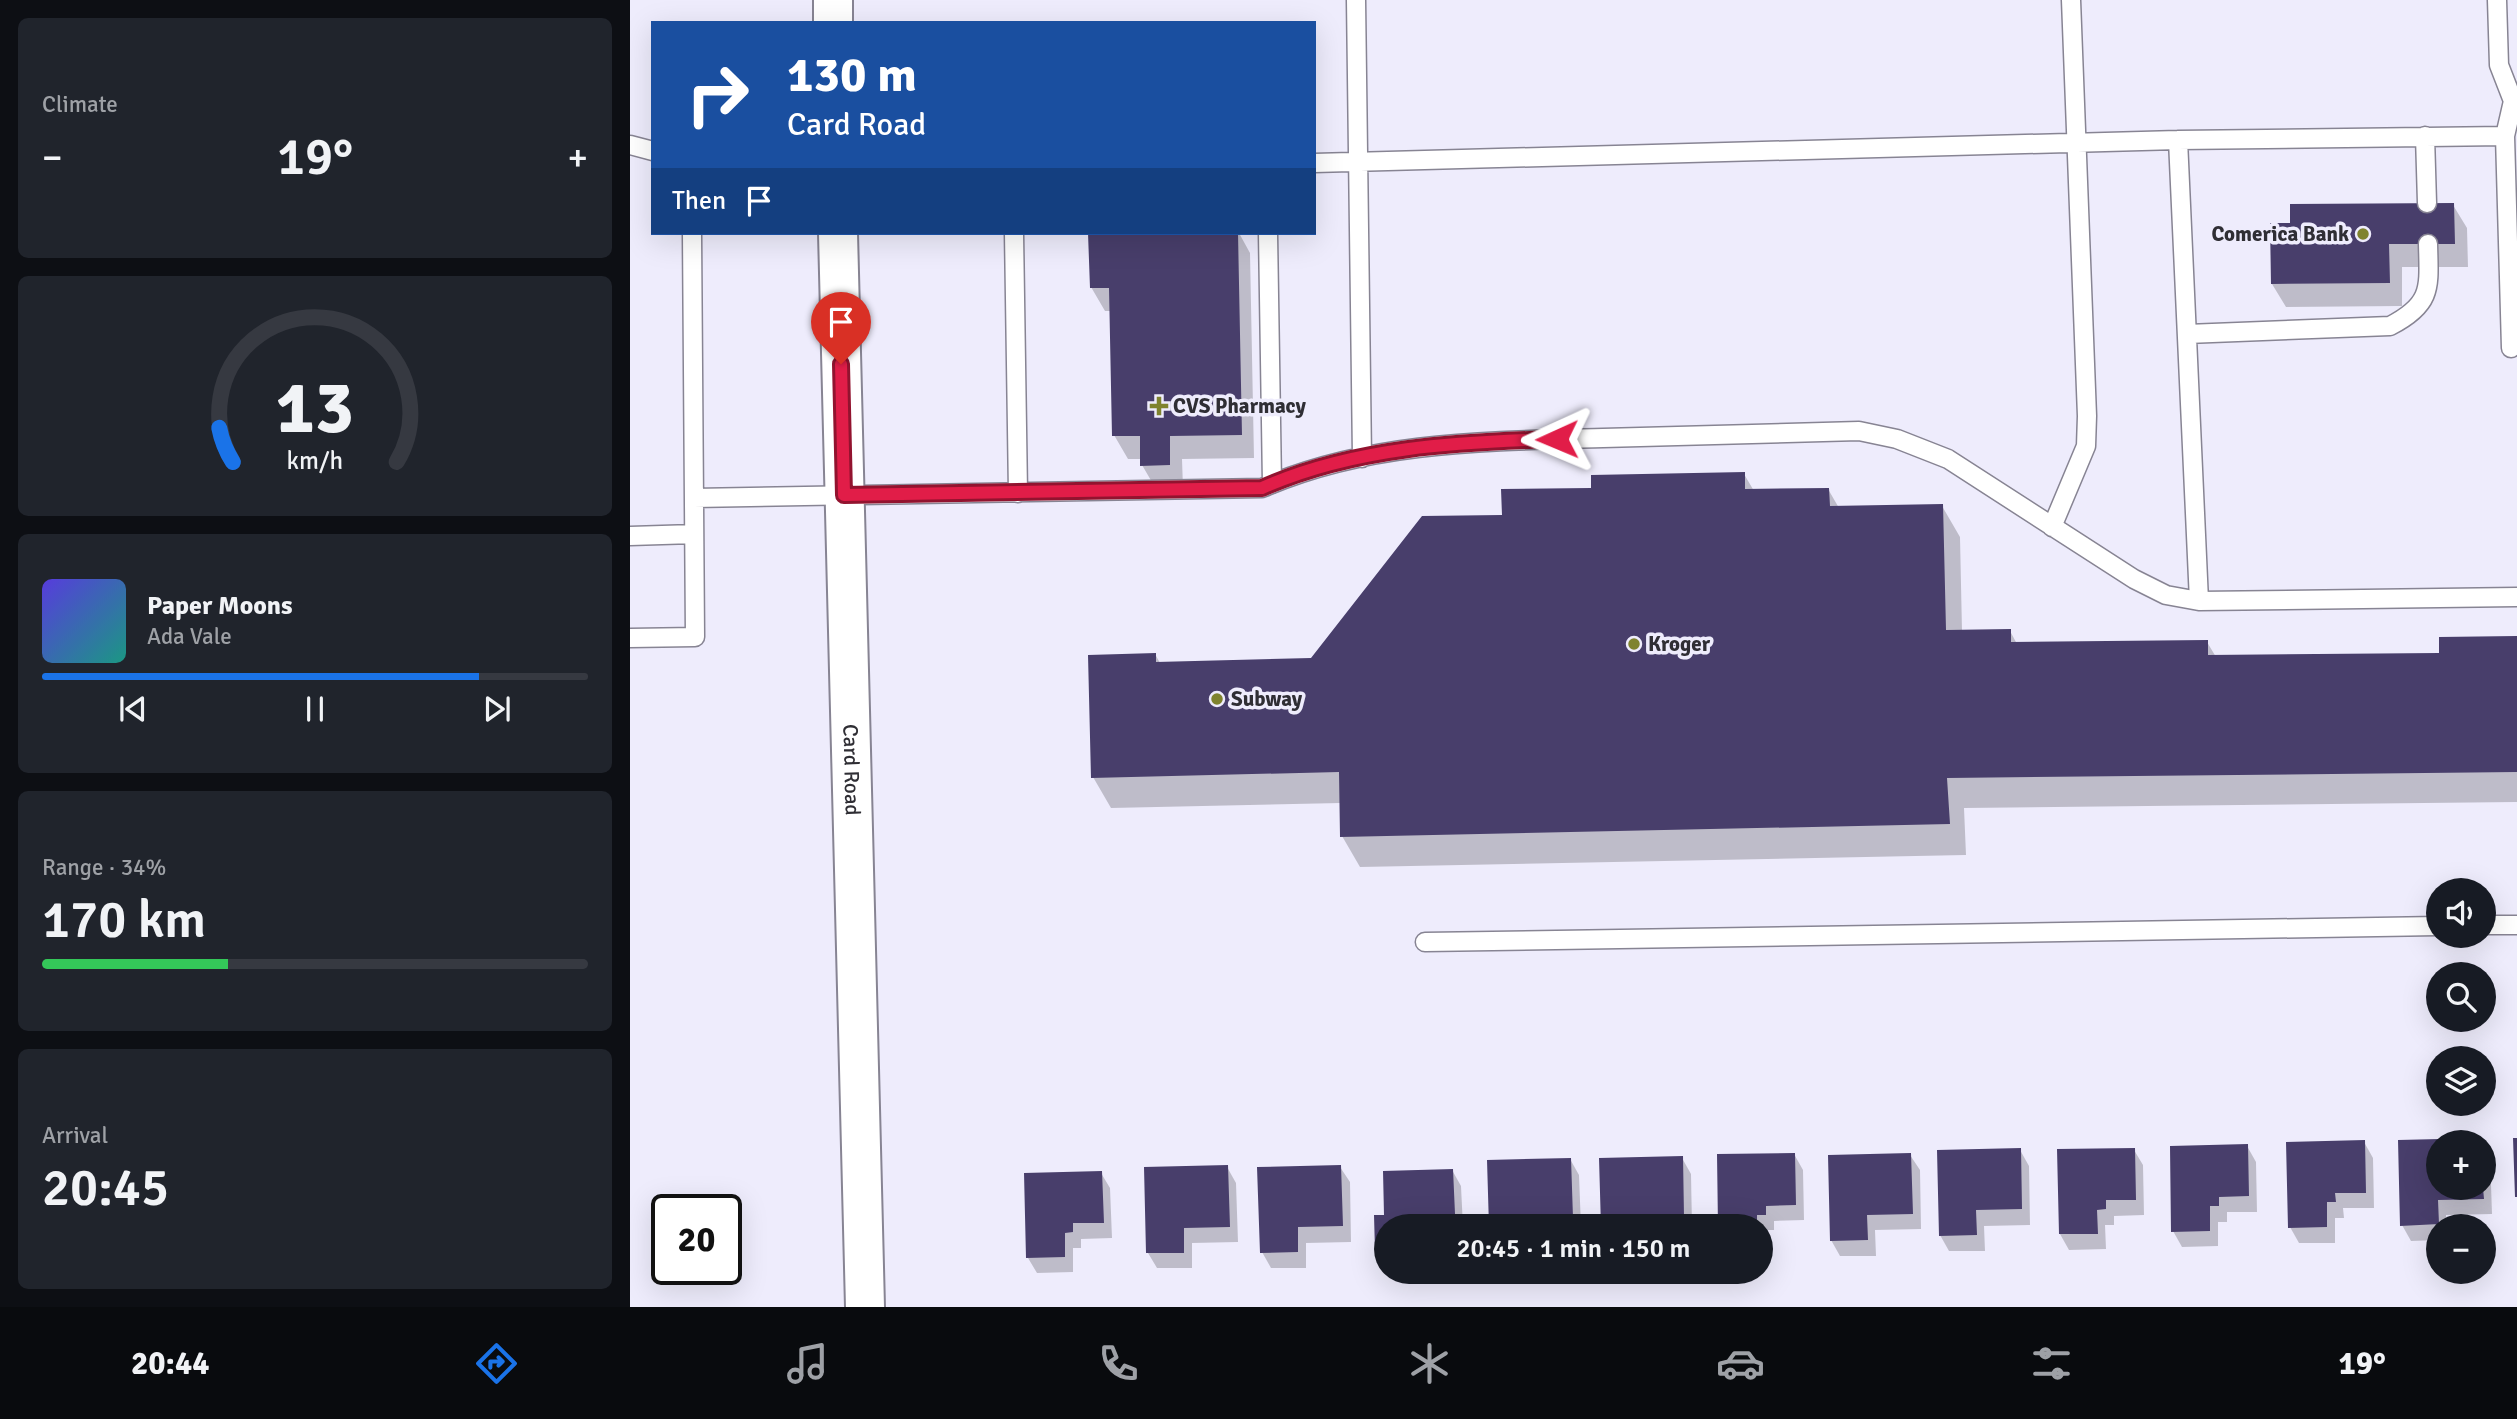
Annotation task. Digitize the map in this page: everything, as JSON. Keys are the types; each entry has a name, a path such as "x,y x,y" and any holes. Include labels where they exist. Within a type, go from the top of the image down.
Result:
{"street":[{"path":"833,0 833,21"},
{"name":"Card Road","path":"838,235 865,1307"}],"lane":[{"path":"1356,0 1363,458"},
{"path":"2052,527 2077,472 2085,446 2087,416 2071,0"},
{"path":"2497,0 2499,65 2515,102 2505,136 2512,243 2511,348"},
{"path":"2425,136 2427,203"},
{"path":"1316,163 2178,140 2505,136"},
{"path":"2178,140 2199,601"},
{"path":"630,145 651,150"},
{"path":"630,638 695,637 692,235"},
{"path":"1014,235 1018,493"},
{"path":"1269,235 1272,484"},
{"path":"2187,334 2390,326 2412,314 2429,287 2428,244"},
{"path":"694,498 1262,488 1298,472 1410,448 1475,442 1860,431 1897,439 1948,459 2144,585 2165,595 2199,601 2517,597"},
{"path":"630,536 694,534"},
{"path":"2496,925 2517,925"},
{"path":"1425,943 2426,926"}],"building":[{"name":"Comerica Bank","path":"2454,203 2455,244 2389,244 2390,283 2271,284 2270,223 2290,223 2290,204"},
{"name":"CVS Pharmacy","path":"1088,235 1238,235 1242,435 1170,436 1170,465 1140,466 1140,436 1112,436 1109,288 1090,288"},
{"name":"Kroger","path":"1745,472 1745,489 1829,488 1830,506 1943,504 1946,630 2011,629 2011,642 2208,640 2208,655 2439,653 2439,637 2517,636 2517,772 1947,778 1950,824 1340,837 1339,772 1091,778 1088,655 1156,653 1156,662 1311,658 1422,516 1502,515 1501,489 1591,488 1591,475"},
{"path":"2513,1138 2517,1138 2517,1197 2515,1197"},
{"path":"2426,1139 2426,1200 2438,1200 2439,1214 2426,1214 2426,1225 2400,1226 2398,1140"},
{"path":"2365,1140 2366,1193 2335,1193 2336,1202 2327,1202 2327,1227 2288,1228 2286,1142"},
{"path":"2248,1144 2249,1196 2219,1197 2219,1206 2210,1206 2210,1231 2171,1232 2170,1146"},
{"path":"2021,1148 2022,1209 1976,1210 1977,1235 1939,1236 1937,1150"},
{"path":"2135,1148 2136,1200 2106,1200 2106,1209 2097,1210 2098,1234 2059,1234 2057,1149"},
{"path":"1795,1153 1796,1205 1766,1206 1766,1214 1718,1214 1717,1154"},
{"path":"1911,1153 1913,1214 1867,1215 1868,1240 1830,1241 1828,1155"},
{"path":"1683,1156 1684,1214 1601,1214 1599,1158"},
{"path":"1571,1158 1573,1214 1489,1214 1487,1160"},
{"path":"1228,1165 1230,1227 1184,1228 1184,1253 1146,1253 1144,1167"},
{"path":"1341,1165 1343,1226 1298,1227 1298,1252 1260,1253 1257,1167"},
{"path":"1453,1169 1455,1214 1384,1214 1383,1171"},
{"path":"1102,1171 1104,1223 1073,1223 1073,1232 1065,1233 1065,1257 1026,1258 1024,1173"}],"place":[{"name":"Comerica Bank","path":"2363,234"},
{"name":"CVS Pharmacy","path":"1159,406"},
{"name":"Kroger","path":"1634,644"},
{"name":"Subway","path":"1217,699"}],"route":[{"path":"841,364 844,495 1262,488 1298,472 1410,448 1557,439"}]}
